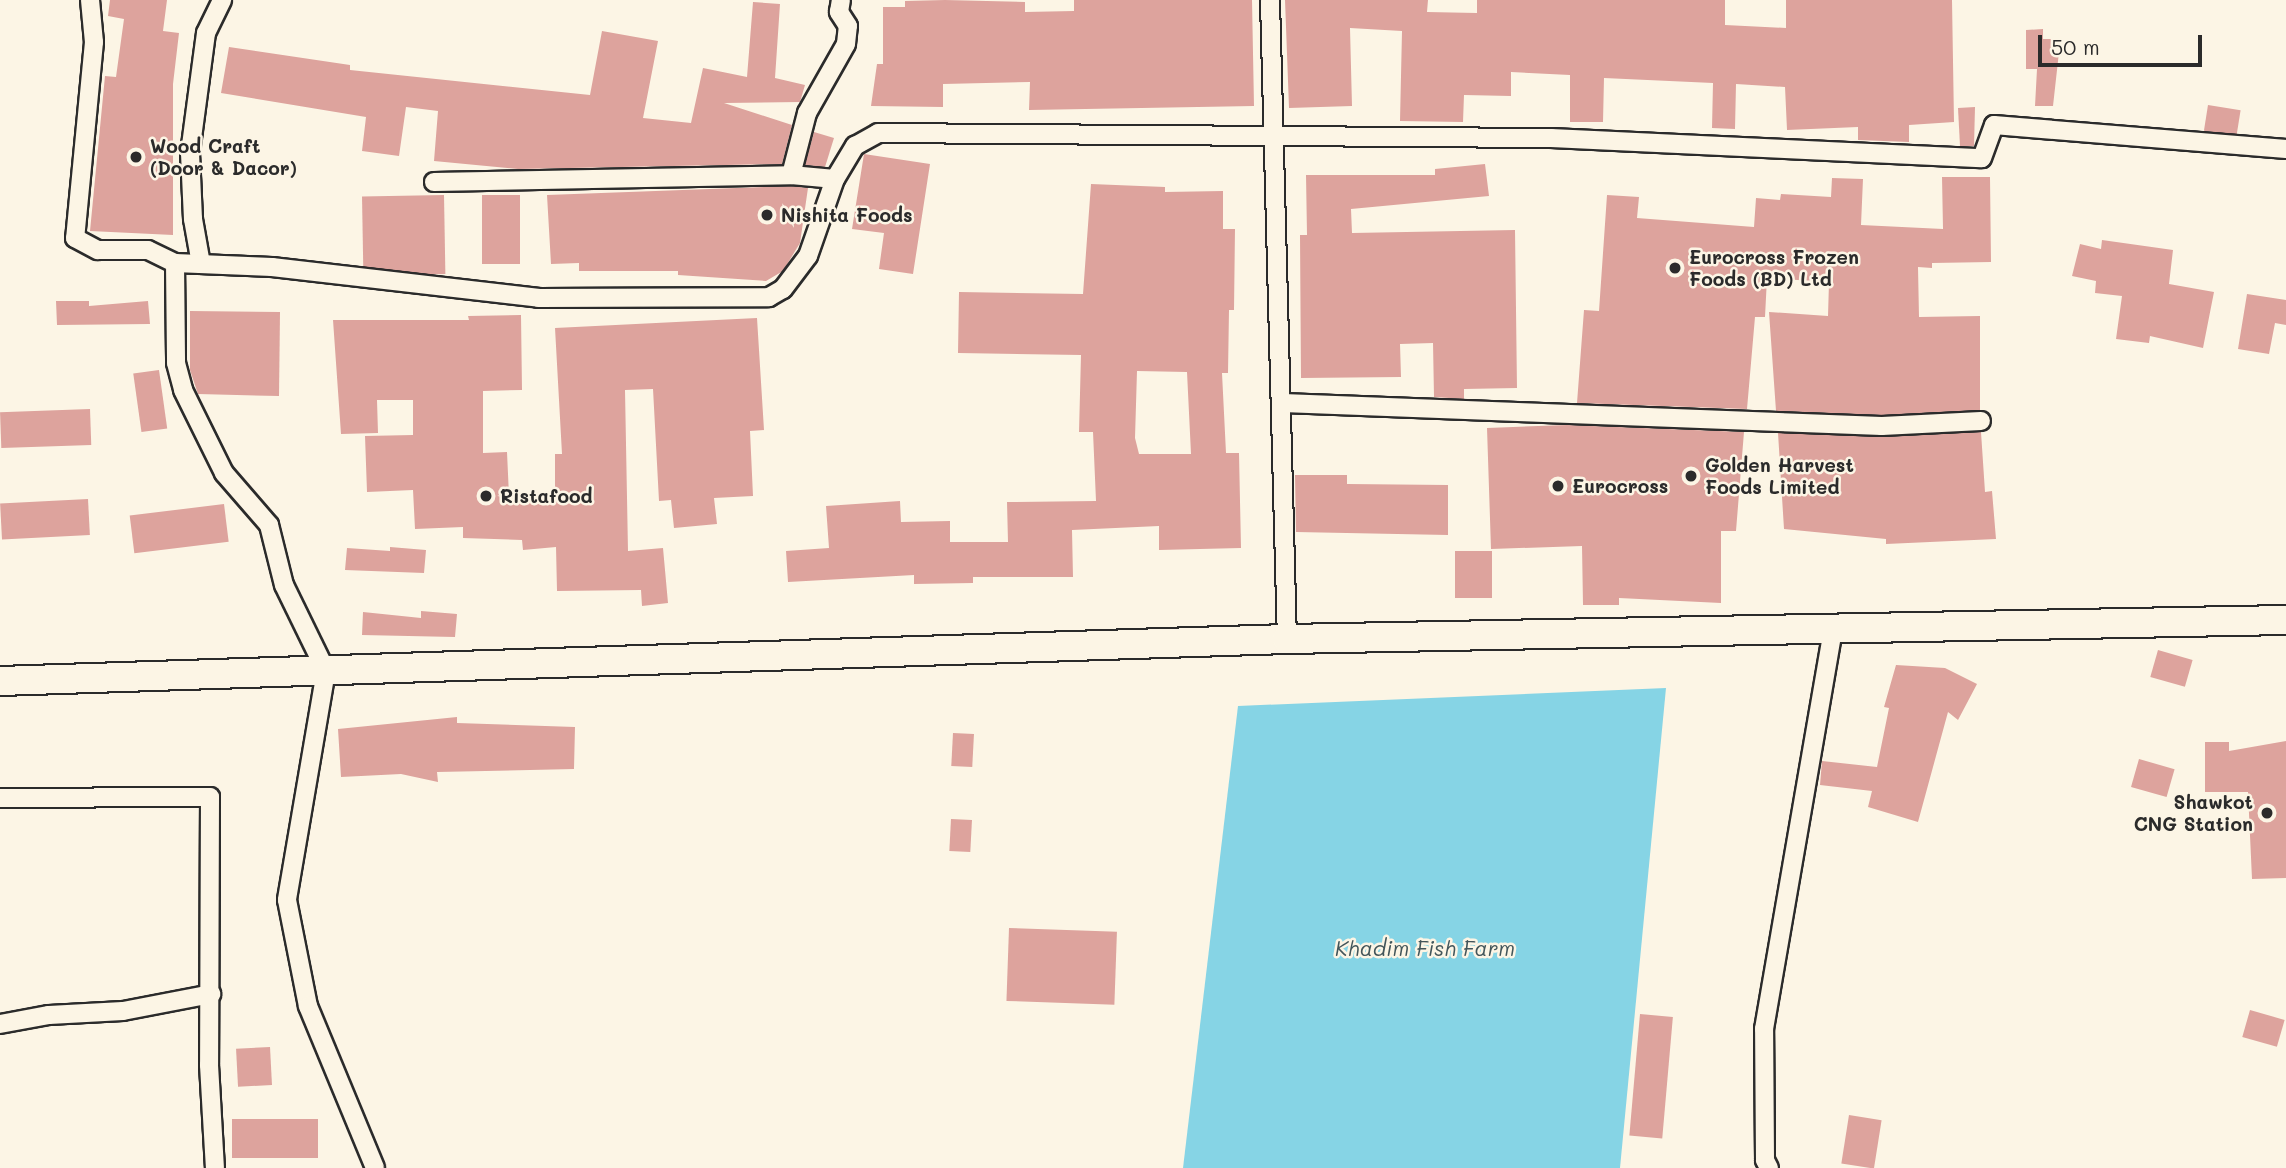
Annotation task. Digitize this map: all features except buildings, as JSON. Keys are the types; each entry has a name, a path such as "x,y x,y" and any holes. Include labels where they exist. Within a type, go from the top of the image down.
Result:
{"highway":[{"path":"0,681 1287,639 2286,620"}],"street":[{"path":"89,0 93,42 75,238 98,250 148,250 175,263 272,267 539,298 769,297 783,289 808,256 835,178 855,146 878,133 1551,138 1982,158 1994,125 2286,149"},
{"path":"201,264 190,153 206,33 222,0"},
{"path":"791,174 807,113 846,44 848,26 839,12 841,0"},
{"path":"1270,0 1283,403 1287,639"},
{"path":"434,181 791,174 835,178"},
{"path":"175,263 176,363 183,390 224,473 269,525 284,585 326,671 287,900 307,1006 375,1168"},
{"path":"1283,403 1882,426 1981,421"},
{"path":"1769,1168 1765,1160 1764,1029 1833,629"},
{"path":"0,798 210,797 209,1065 215,1168"},
{"path":"0,1024 49,1015 123,1011 211,994"}],"water":[{"name":"Khadim Fish Farm","path":"1666,688 1620,1168 1183,1168 1238,706"}],"place":[{"name":"Wood Craft (Door & Dacor)","path":"136,157"},
{"name":"Nishita Foods","path":"767,215"},
{"name":"Eurocross Frozen Foods (BD) Ltd","path":"1675,268"},
{"name":"Golden Harvest Foods Limited","path":"1691,476"},
{"name":"Eurocross","path":"1558,486"},
{"name":"Ristafood","path":"486,496"},
{"name":"Shawkot CNG Station","path":"2267,813"}]}
